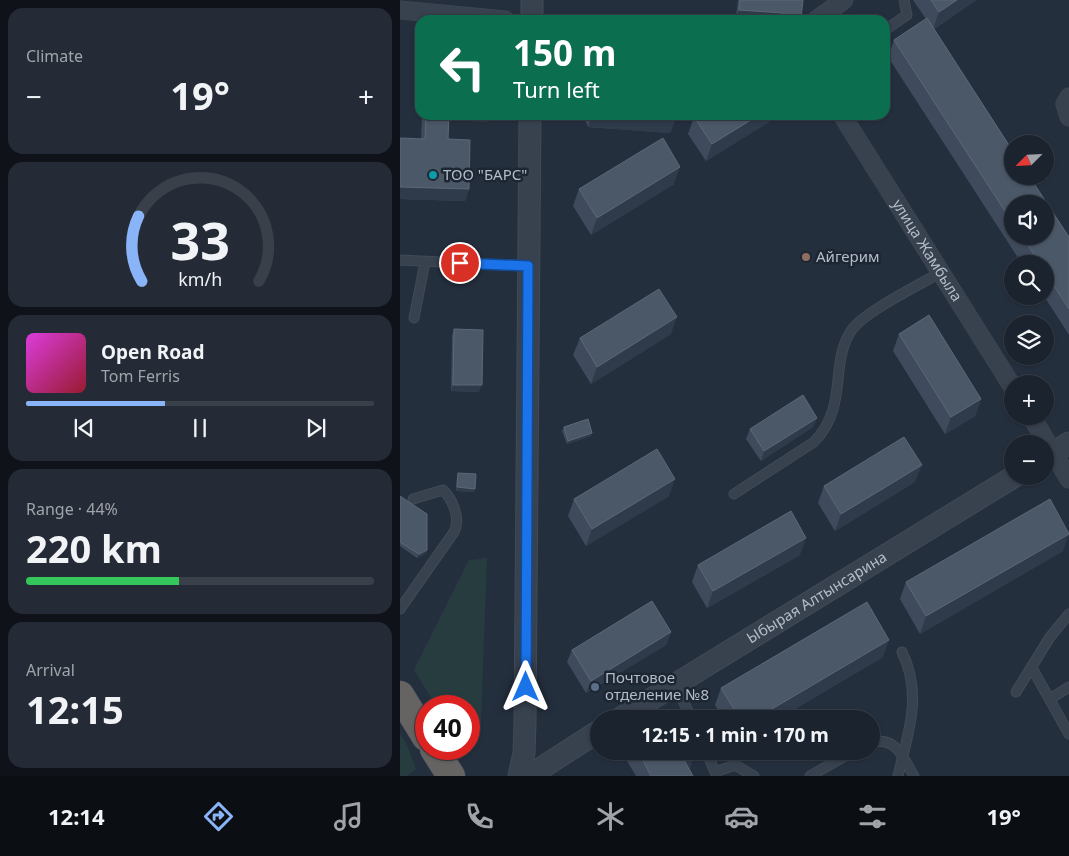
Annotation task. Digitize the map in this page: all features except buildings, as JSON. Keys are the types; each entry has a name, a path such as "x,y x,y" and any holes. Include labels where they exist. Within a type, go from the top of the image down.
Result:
{"highway":[{"path":"400,695 415,719"},
{"path":"441,760 451,776"}],"street":[{"path":"532,0 532,15"},
{"path":"823,15 844,0"},
{"path":"400,10 452,15"},
{"path":"1069,97 1065,104 1069,117"},
{"path":"519,776 525,732 530,120"},
{"name":"улица Жамбыла","path":"845,120 1005,375"},
{"path":"1037,425 1056,451 1069,479"},
{"name":"Ыбырая Алтынсарина","path":"634,710 1004,483"},
{"path":"529,776 590,737"}],"lane":[{"path":"890,27 907,15 904,0"},
{"path":"400,260 528,266"},
{"path":"414,318 425,262"},
{"path":"734,494 814,442 826,429 834,412 846,343 855,326 942,272"},
{"path":"400,609 454,532 457,523 450,500 443,490 413,499"},
{"path":"1016,692 1050,637 1069,614"},
{"path":"898,776 914,700 908,664 902,652"},
{"path":"1032,668 1069,734"},
{"path":"675,685 688,710"},
{"path":"1050,699 1069,687"},
{"path":"880,741 890,742 914,776"},
{"path":"708,760 712,774 735,765 754,776"},
{"path":"810,776 838,760"}],"green space":[{"path":"487,558 480,726 480,695 429,695 414,670 469,560"},
{"path":"400,734 408,747 416,769 407,776 400,776"}],"place":[{"name":"ТОО \"БАРС\"","path":"433,175"},
{"name":"Айгерим","path":"806,257"},
{"name":"Почтовое отделение №8","path":"595,687"}],"route":[{"path":"460,263 528,266 526,687"}]}
